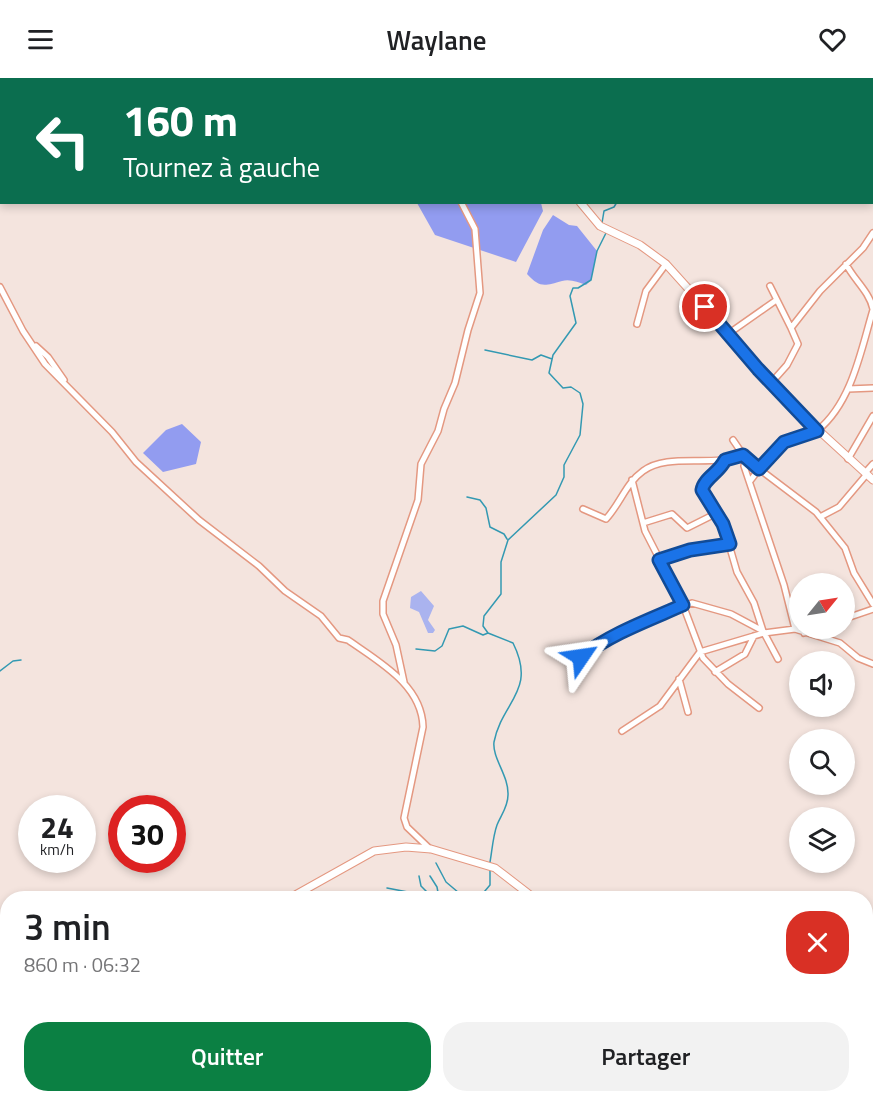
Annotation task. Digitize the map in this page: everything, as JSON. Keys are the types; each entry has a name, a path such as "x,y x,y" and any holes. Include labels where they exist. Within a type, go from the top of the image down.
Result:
{"street":[{"path":"431,849 406,827 404,818 423,728 423,714 404,682 396,645 382,614 383,601 418,500 421,464 438,431 455,383 480,293 476,229 462,204"},
{"path":"582,204 600,226 640,245 666,264 771,383 817,431 868,476"},
{"path":"791,327 863,248 873,233"},
{"path":"637,324 646,291 666,264"},
{"path":"750,481 784,442 817,431 848,389 873,310 872,298 852,276 846,264"},
{"path":"770,286 798,344 787,365 771,383"},
{"path":"0,287 47,367 136,462 172,497 259,566 285,591 321,616 339,638 348,640 404,682"},
{"path":"728,334 776,301"},
{"path":"848,389 873,388"},
{"path":"848,459 873,416"},
{"path":"733,440 745,457 803,500 820,517 845,548 854,573 873,604"},
{"path":"583,509 606,519 632,480 657,464 745,457"},
{"path":"745,457 744,466 789,605"},
{"path":"725,460 719,472 702,486 717,513 730,544 737,572 754,603 763,632 778,659"},
{"path":"820,517 839,507 868,476 873,464"},
{"path":"632,480 643,523 659,560 683,605 700,652 715,672 759,708"},
{"path":"643,523 672,514 687,528 717,513"},
{"path":"659,560 690,550 730,544"},
{"path":"581,657 645,621 692,603 714,608 763,632"},
{"path":"855,615 873,609"},
{"path":"622,731 660,706 700,652 763,632 789,630"},
{"path":"715,672 745,654 754,636"},
{"path":"824,639 840,644 858,658 873,664"},
{"path":"679,680 688,712"},
{"path":"302,891 374,850 390,847 431,849 491,867 524,891"}],"shaded area":[{"path":"418,204 541,204 543,211 516,262 435,235"},
{"path":"553,215 569,225 577,226 597,251 591,280 586,285 568,280 543,285 535,282 527,274 543,230"},
{"path":"182,424 201,442 196,464 163,472 143,453 166,430"},
{"path":"421,591 434,606 428,620 435,630 433,633 428,633 419,612 410,608 411,597"}],"waterway":[{"path":"602,223 604,211 616,204"},
{"path":"490,862 496,829 508,799 508,788 495,754 494,742 498,728 520,685 521,673 513,643 488,633 483,626 484,616 501,594 501,562 508,540 556,495 564,477 564,465 580,435 583,404 580,393 571,387 563,388 549,373 553,355 576,323 570,296 573,288 578,288 591,280 597,251 606,233"},
{"path":"485,350 532,360 541,355 552,359"},
{"path":"467,497 480,500 486,508 490,527 504,534 507,539"},
{"path":"416,649 435,651 442,646 449,629 463,626 483,635 488,633"},
{"path":"0,671 13,661 21,660"},
{"path":"436,863 446,882 457,891"},
{"path":"485,891 490,885 490,870"},
{"path":"419,876 421,886 426,891"},
{"path":"430,876 438,891"},
{"path":"387,888 403,891"}],"route":[{"path":"581,657 645,621 683,605 659,560 690,550 730,544 723,524 702,490 705,482 719,472 725,460 743,455 759,469 770,454 784,442 817,431 758,369 705,307"}]}
